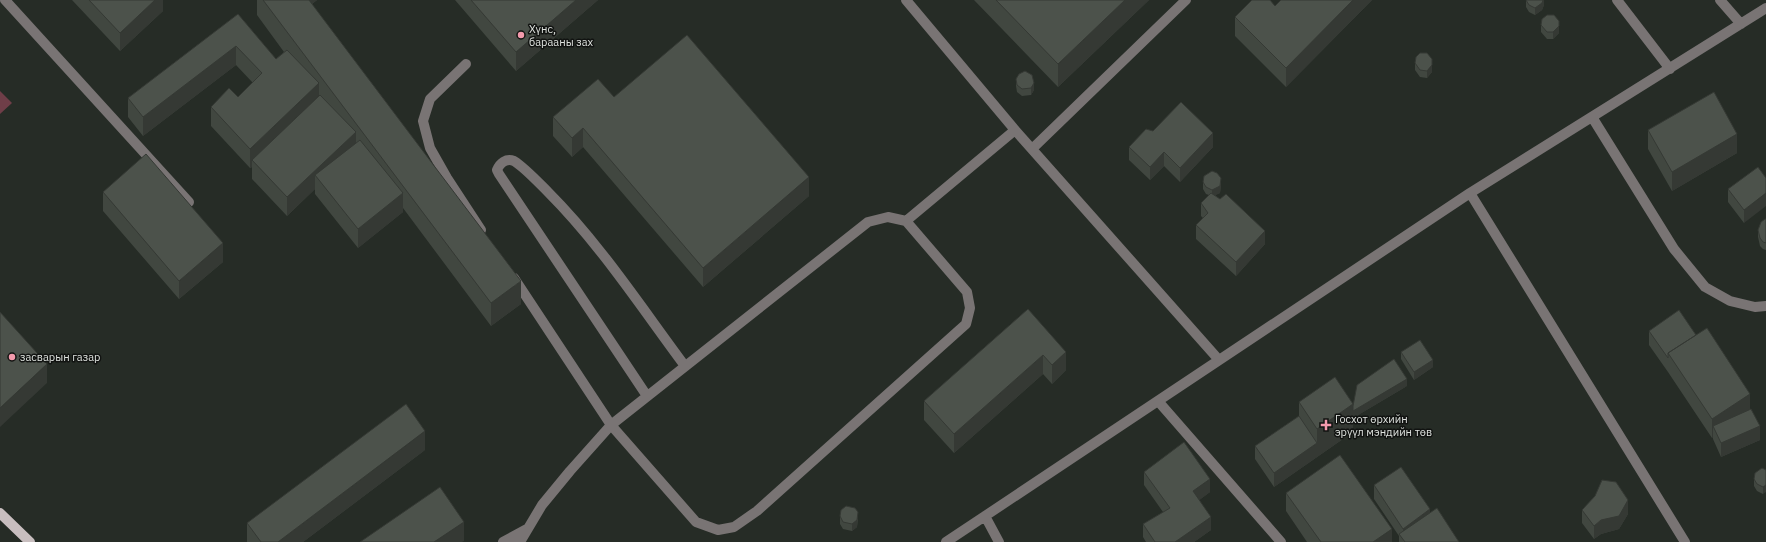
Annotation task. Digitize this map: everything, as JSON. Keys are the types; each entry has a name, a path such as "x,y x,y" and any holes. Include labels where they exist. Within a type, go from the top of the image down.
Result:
{"main road":[{"path":"0,513 30,542"}],"street":[{"path":"5,0 189,202"},
{"path":"906,0 1015,130 1219,360"},
{"path":"1032,149 1186,0"},
{"path":"1617,0 1670,69"},
{"path":"1720,0 1741,24"},
{"path":"946,542 1470,193 1766,8"},
{"path":"466,64 430,99 423,121 430,148 447,178 486,236"},
{"path":"1592,117 1674,249 1705,287 1730,301 1755,307 1766,306"},
{"path":"906,221 1015,130"},
{"path":"647,396 498,174 497,170 500,164 506,160 513,161 577,221 685,366"},
{"path":"1470,193 1686,542"},
{"path":"508,269 611,425 696,522 718,530 734,526 757,511 966,324 970,308 967,292 906,221 888,217 868,222 611,425 542,505 520,542"},
{"path":"1158,401 1281,542"},
{"path":"985,516 999,542"},
{"path":"503,542 529,528"}],"shaded area":[{"path":"0,91 12,103 0,114"}],"building":[{"path":"89,0 155,0 120,33"},
{"path":"263,0 309,0 521,281 491,303"},
{"path":"471,0 576,0 516,52"},
{"path":"996,0 1125,0 1058,64"},
{"path":"1252,0 1270,0 1275,6 1281,0 1353,0 1286,68 1235,17"},
{"path":"1526,0 1543,0 1542,3 1535,8 1529,5"},
{"path":"238,14 276,59 287,50 319,83 250,149 211,107 229,88 238,97 262,73 236,46 143,117 128,98"},
{"path":"1547,15 1554,15 1559,21 1559,26 1553,32 1547,32 1541,25 1542,19"},
{"path":"687,35 809,177 703,268 583,128 572,138 553,117 598,79 614,97"},
{"path":"1420,53 1427,53 1432,59 1432,65 1427,71 1420,70 1415,63 1416,57"},
{"path":"1025,71 1032,75 1034,83 1031,88 1022,89 1017,85 1016,79 1019,74"},
{"path":"1714,92 1737,134 1672,172 1648,130"},
{"path":"320,95 356,132 287,197 252,160"},
{"path":"1181,102 1213,133 1180,168 1164,152 1150,167 1129,147 1146,129 1153,131"},
{"path":"360,140 403,193 358,229 315,175"},
{"path":"146,154 223,243 179,281 103,192"},
{"path":"1758,167 1766,178 1766,193 1744,210 1728,189"},
{"path":"1212,171 1217,173 1221,178 1220,186 1212,190 1206,187 1203,182 1204,176"},
{"path":"1211,193 1220,199 1226,194 1265,231 1236,262 1196,225 1208,213 1201,203"},
{"path":"1765,219 1766,243 1760,238 1758,230 1761,222"},
{"path":"1028,309 1066,352 1052,365 1043,355 954,434 924,401"},
{"path":"1679,310 1696,335 1668,353 1668,358 1649,331"},
{"name":"засварын газар","path":"0,312 47,364 0,408"},
{"path":"1707,328 1750,394 1712,419 1668,353"},
{"path":"1420,340 1433,360 1414,372 1401,352"},
{"path":"1394,359 1407,379 1353,411 1357,385"},
{"path":"1335,377 1353,404 1317,429 1299,402"},
{"path":"406,404 425,431 278,542 261,542 247,523"},
{"path":"1751,409 1760,426 1721,443 1713,426"},
{"path":"1299,416 1317,443 1274,473 1255,446"},
{"path":"1184,442 1210,479 1193,491 1211,517 1175,542 1155,542 1143,524 1170,508 1144,472"},
{"path":"1340,455 1392,529 1373,542 1321,542 1286,493"},
{"path":"1401,467 1430,509 1403,529 1374,485"},
{"path":"1762,468 1766,470 1766,485 1763,487 1757,484 1754,479 1755,473"},
{"path":"1602,480 1616,482 1628,500 1619,516 1601,520 1594,526 1582,510 1595,496"},
{"path":"440,487 464,522 434,542 360,542"},
{"path":"846,506 855,508 858,512 857,520 852,524 843,522 840,516 841,510"},
{"path":"1437,508 1459,542 1405,542 1399,534"}],"place":[{"name":"Хүнс, барааны зах","path":"521,35"},
{"name":"засварын газар","path":"12,357"},
{"name":"Госхот өрхийн эрүүл мэндийн төв","path":"1326,425"}]}
